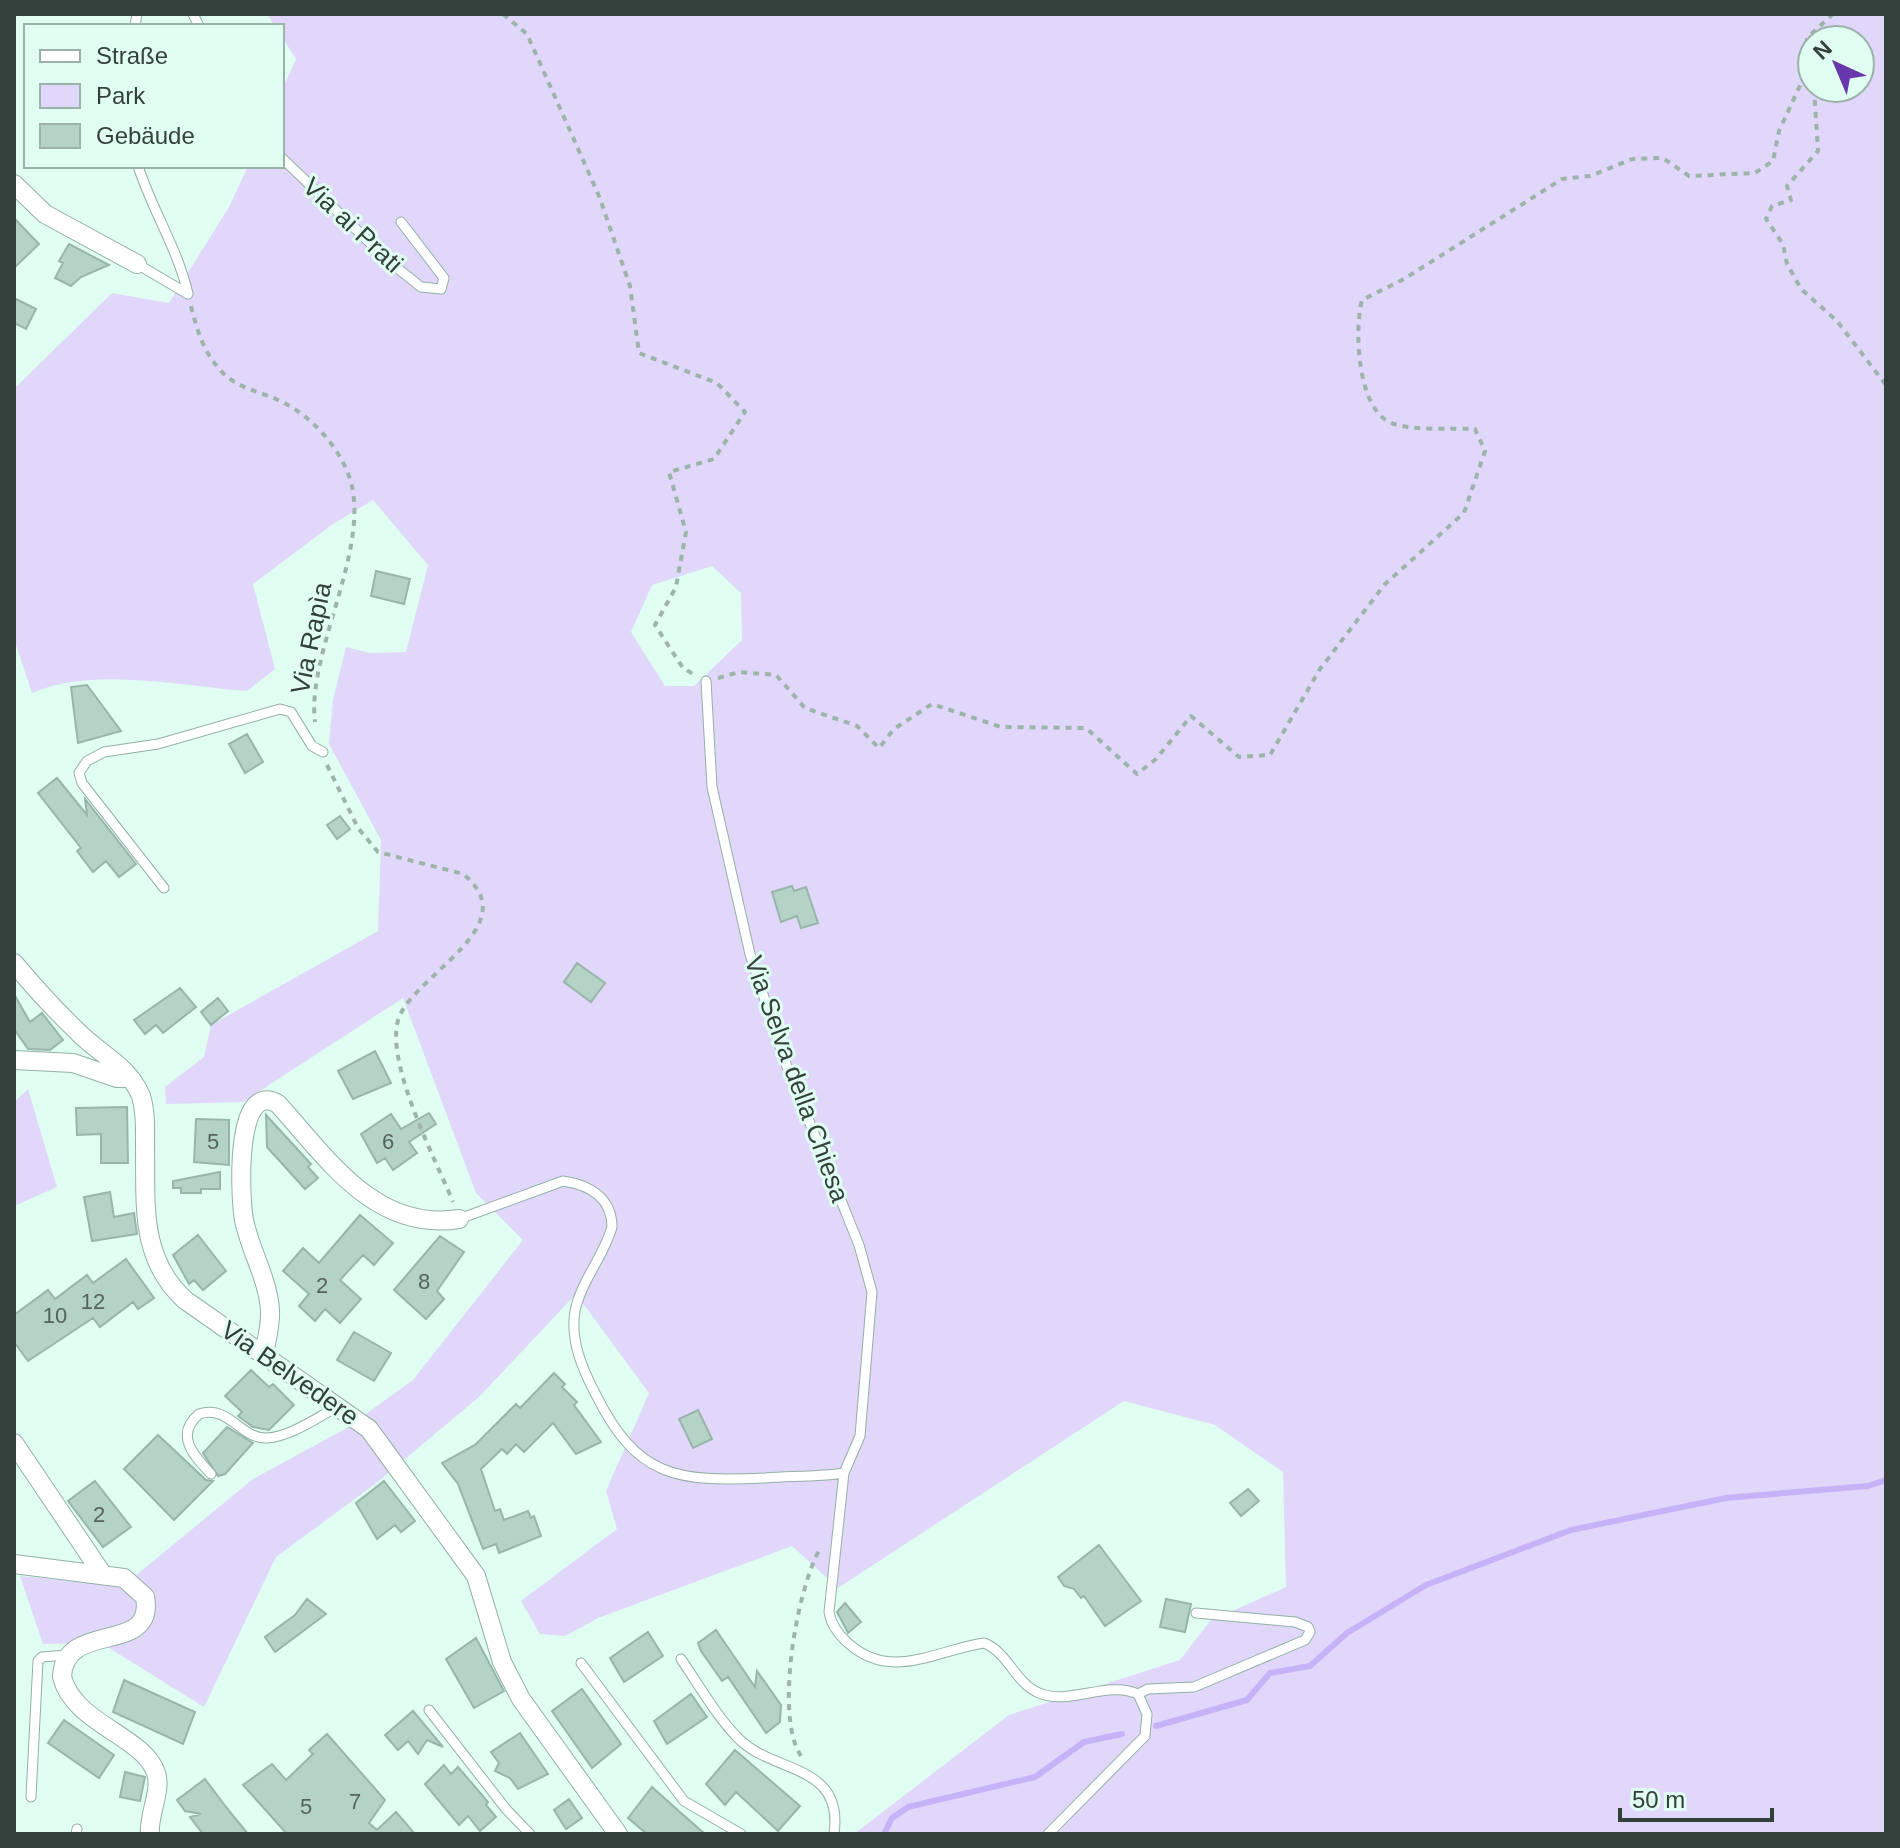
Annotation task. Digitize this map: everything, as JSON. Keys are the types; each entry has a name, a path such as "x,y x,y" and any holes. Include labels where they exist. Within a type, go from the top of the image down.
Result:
{"street":[{"path":"14,184 45,214 137,264"},
{"name":"Via Belvedere","path":"14,963 76,1031 113,1059 130,1078 144,1111 152,1257 162,1275 185,1300 369,1429 466,1560 482,1588 502,1662 521,1699 618,1834"},
{"path":"14,1060 73,1063 117,1078 130,1078"},
{"path":"264,1353 270,1311 244,1220 242,1181 246,1123 249,1111 259,1102 267,1099 278,1104 349,1184 373,1203 434,1220 459,1219"},
{"path":"14,1443 103,1575"},
{"path":"14,1564 103,1575 133,1583 145,1597 145,1614 132,1631 78,1646 67,1655 62,1677 68,1693 86,1713 140,1753 155,1770 157,1780 150,1834"}],"lane":[{"name":"Via ai Prati","path":"284,160 391,263 421,287 441,289 444,278 401,222"},
{"path":"139,168 148,197 183,270 188,294"},
{"path":"137,264 188,294"},
{"name":"Via Selva della Chiesa","path":"706,681 712,787 750,954 784,1059 849,1219 872,1292 860,1436 844,1473 829,1612 842,1637 866,1656 882,1662 909,1663 984,1643 1004,1658 1031,1688 1044,1694 1116,1690 1138,1694"},
{"path":"164,888 82,783 79,773 87,761 104,752 158,744 280,709 291,712 312,746 323,752"},
{"path":"459,1219 563,1181 580,1183 601,1195 612,1227 575,1311 578,1356 618,1434 652,1465 674,1474 712,1480 844,1473"},
{"path":"211,1474 191,1451 186,1437 188,1427 199,1414 222,1413 251,1435 265,1438 280,1435 340,1406"},
{"path":"1048,1834 1145,1736 1147,1714 1138,1694 1148,1689 1194,1687 1305,1640 1310,1632 1308,1627 1295,1622 1196,1613"},
{"path":"31,1797 38,1661 42,1657 67,1655"},
{"path":"681,1659 738,1739 755,1752 799,1769 823,1787 834,1810 834,1834"},
{"path":"581,1663 684,1801 741,1834"},
{"path":"429,1710 506,1809 530,1834"}],"path":[{"path":"503,14 527,34 599,196 630,286 639,353 717,383 745,412 714,459 669,472 686,532 676,587 655,625 683,668 706,681 739,672 776,675 805,708 857,726 879,748 894,729 932,704 1001,727 1086,728 1137,774 1156,759 1191,716 1239,757 1270,755 1320,669 1385,584 1464,513 1485,451 1475,429 1392,424 1375,410 1360,369 1357,317 1362,300 1404,279 1562,179 1590,176 1632,159 1663,158 1689,176 1755,173 1773,161 1779,131 1796,94"},
{"path":"1815,104 1818,151 1787,186 1791,200 1772,206 1766,219 1783,244 1787,264 1801,289 1837,321 1886,385"},
{"name":"Via Rapìa","path":"188,294 203,346 223,374 247,389 300,411 314,424 348,472 353,520 314,693 316,726 323,752 347,810 373,848 386,856 463,874 472,881 483,901 481,925 408,1002 396,1026 397,1054 403,1074 459,1219"},
{"path":"803,1757 796,1747 792,1724 794,1626 817,1553 841,1513"},
{"path":"972,1834 1030,1834"}],"green space":[{"path":"267,14 1886,14 1886,1834 854,1834 1009,1715 1180,1660 1210,1621 1286,1587 1283,1472 1215,1425 1124,1401 838,1588 792,1546 598,1618 565,1636 540,1634 521,1601 617,1529 606,1491 649,1393 576,1294 479,1397 375,1484 276,1557 204,1707 101,1643 43,1644 20,1576 123,1586 253,1479 345,1429 413,1380 523,1240 476,1193 403,998 243,1102 166,1104 165,1087 204,1057 211,1025 378,931 381,840 329,744 333,700 346,647 369,653 406,652 428,565 373,500 333,524 253,584 275,669 247,691 110,679 56,685 32,693 14,639 14,389 112,293 169,303 229,207 247,168 284,168 284,86 296,59 284,40 284,24 274,24","holes":["712,566 741,593 742,640 694,686 665,686 631,632 652,585"]},
{"path":"28,1089 57,1187 14,1206 14,1102"}],"building":[{"path":"14,218 39,244 14,268"},
{"path":"69,244 109,265 81,277 71,286 55,278 63,263 59,261"},
{"path":"14,298 36,309 26,329 14,323"},
{"path":"376,571 410,579 404,604 371,596"},
{"path":"87,685 121,731 78,743 71,687"},
{"path":"247,734 263,762 245,773 229,744"},
{"path":"57,778 87,815 85,799 136,864 119,877 106,861 93,872 77,851 81,848 38,793"},
{"path":"340,816 350,829 337,839 327,825"},
{"path":"792,886 794,891 806,887 818,923 801,928 797,916 781,922 772,892"},
{"path":"577,963 605,983 591,1002 564,982"},
{"path":"180,988 196,1007 163,1033 156,1025 145,1034 134,1020"},
{"path":"14,994 30,1022 42,1013 63,1040 50,1050 28,1049 14,1029"},
{"path":"218,998 228,1011 211,1025 201,1012"},
{"path":"375,1051 391,1083 353,1099 338,1071"},
{"path":"127,1107 128,1163 101,1163 101,1134 77,1135 76,1108"},
{"path":"429,1113 436,1124 409,1142 417,1153 393,1170 385,1158 377,1163 361,1134 391,1114 401,1129"},
{"path":"266,1115 311,1164 308,1167 318,1178 305,1189 267,1147"},
{"path":"196,1119 229,1120 229,1165 194,1162"},
{"path":"220,1172 220,1189 181,1193 181,1188 173,1188 173,1181"},
{"path":"110,1192 114,1217 134,1213 137,1234 92,1241 84,1197"},
{"path":"360,1215 393,1243 374,1265 363,1255 340,1280 361,1299 340,1323 325,1309 315,1321 299,1306 309,1294 283,1271 303,1248 319,1263"},
{"path":"198,1235 226,1271 203,1290 194,1280 189,1284 173,1255"},
{"path":"440,1236 464,1252 437,1291 444,1299 426,1319 394,1290"},
{"path":"126,1259 154,1298 138,1309 133,1302 100,1327 93,1318 28,1361 14,1342 14,1315 48,1290 55,1299 87,1275 93,1283"},
{"path":"354,1332 391,1353 374,1381 337,1360"},
{"path":"251,1370 269,1387 273,1384 294,1405 269,1430 253,1427 238,1416 242,1412 225,1396"},
{"path":"554,1373 565,1384 562,1387 577,1402 574,1405 601,1442 576,1454 553,1423 524,1452 516,1444 507,1454 502,1449 481,1469 495,1511 500,1509 504,1520 528,1511 531,1518 534,1516 541,1536 499,1553 496,1544 483,1549 458,1484 442,1463 475,1445 516,1404 520,1408"},
{"path":"698,1410 712,1439 693,1448 679,1419"},
{"path":"227,1427 253,1443 225,1474 218,1476 203,1453"},
{"path":"158,1435 206,1480 213,1481 174,1520 124,1469"},
{"path":"95,1481 131,1527 103,1547 68,1501"},
{"path":"384,1481 415,1521 401,1532 395,1525 377,1539 356,1503"},
{"path":"1248,1489 1259,1501 1241,1516 1230,1503"},
{"path":"1099,1545 1141,1601 1105,1626 1084,1596 1081,1598 1074,1589 1064,1586 1058,1577"},
{"path":"307,1599 326,1614 275,1652 265,1637 295,1615"},
{"path":"1166,1599 1191,1604 1185,1632 1160,1627"},
{"path":"845,1603 861,1622 848,1633 837,1612"},
{"path":"716,1630 755,1687 757,1671 781,1705 780,1722 766,1733 728,1677 722,1681 701,1651 698,1643"},
{"path":"648,1632 663,1656 624,1682 610,1658"},
{"path":"476,1638 504,1691 474,1708 446,1659"},
{"path":"124,1680 195,1712 183,1744 113,1712"},
{"path":"582,1689 621,1744 592,1768 552,1711"},
{"path":"691,1694 707,1717 667,1744 654,1721"},
{"path":"413,1711 443,1747 427,1740 418,1754 408,1741 398,1750 385,1735"},
{"path":"64,1720 114,1755 99,1778 48,1743"},
{"path":"520,1733 548,1774 518,1789 510,1778 495,1771 499,1763 491,1752"},
{"path":"327,1734 385,1800 369,1823 377,1830 396,1812 415,1834 287,1834 243,1785 272,1764 286,1780 313,1754 309,1750"},
{"path":"735,1750 800,1806 778,1831 736,1792 725,1805 706,1784"},
{"path":"444,1765 451,1774 458,1767 488,1802 486,1805 496,1817 480,1831 468,1816 459,1825 425,1784"},
{"path":"125,1772 145,1777 140,1801 120,1797"},
{"path":"205,1779 248,1834 203,1834 190,1817 201,1814 185,1811 177,1800"},
{"path":"652,1787 705,1834 647,1834 628,1818"},
{"path":"569,1799 582,1818 566,1829 554,1810"}],"waterway":[{"path":"1156,1726 1247,1700 1270,1673 1310,1666 1347,1633 1426,1585 1571,1530 1726,1498 1868,1486 1886,1480"},
{"path":"884,1834 892,1818 908,1807 1035,1777 1084,1742 1122,1734"}]}
